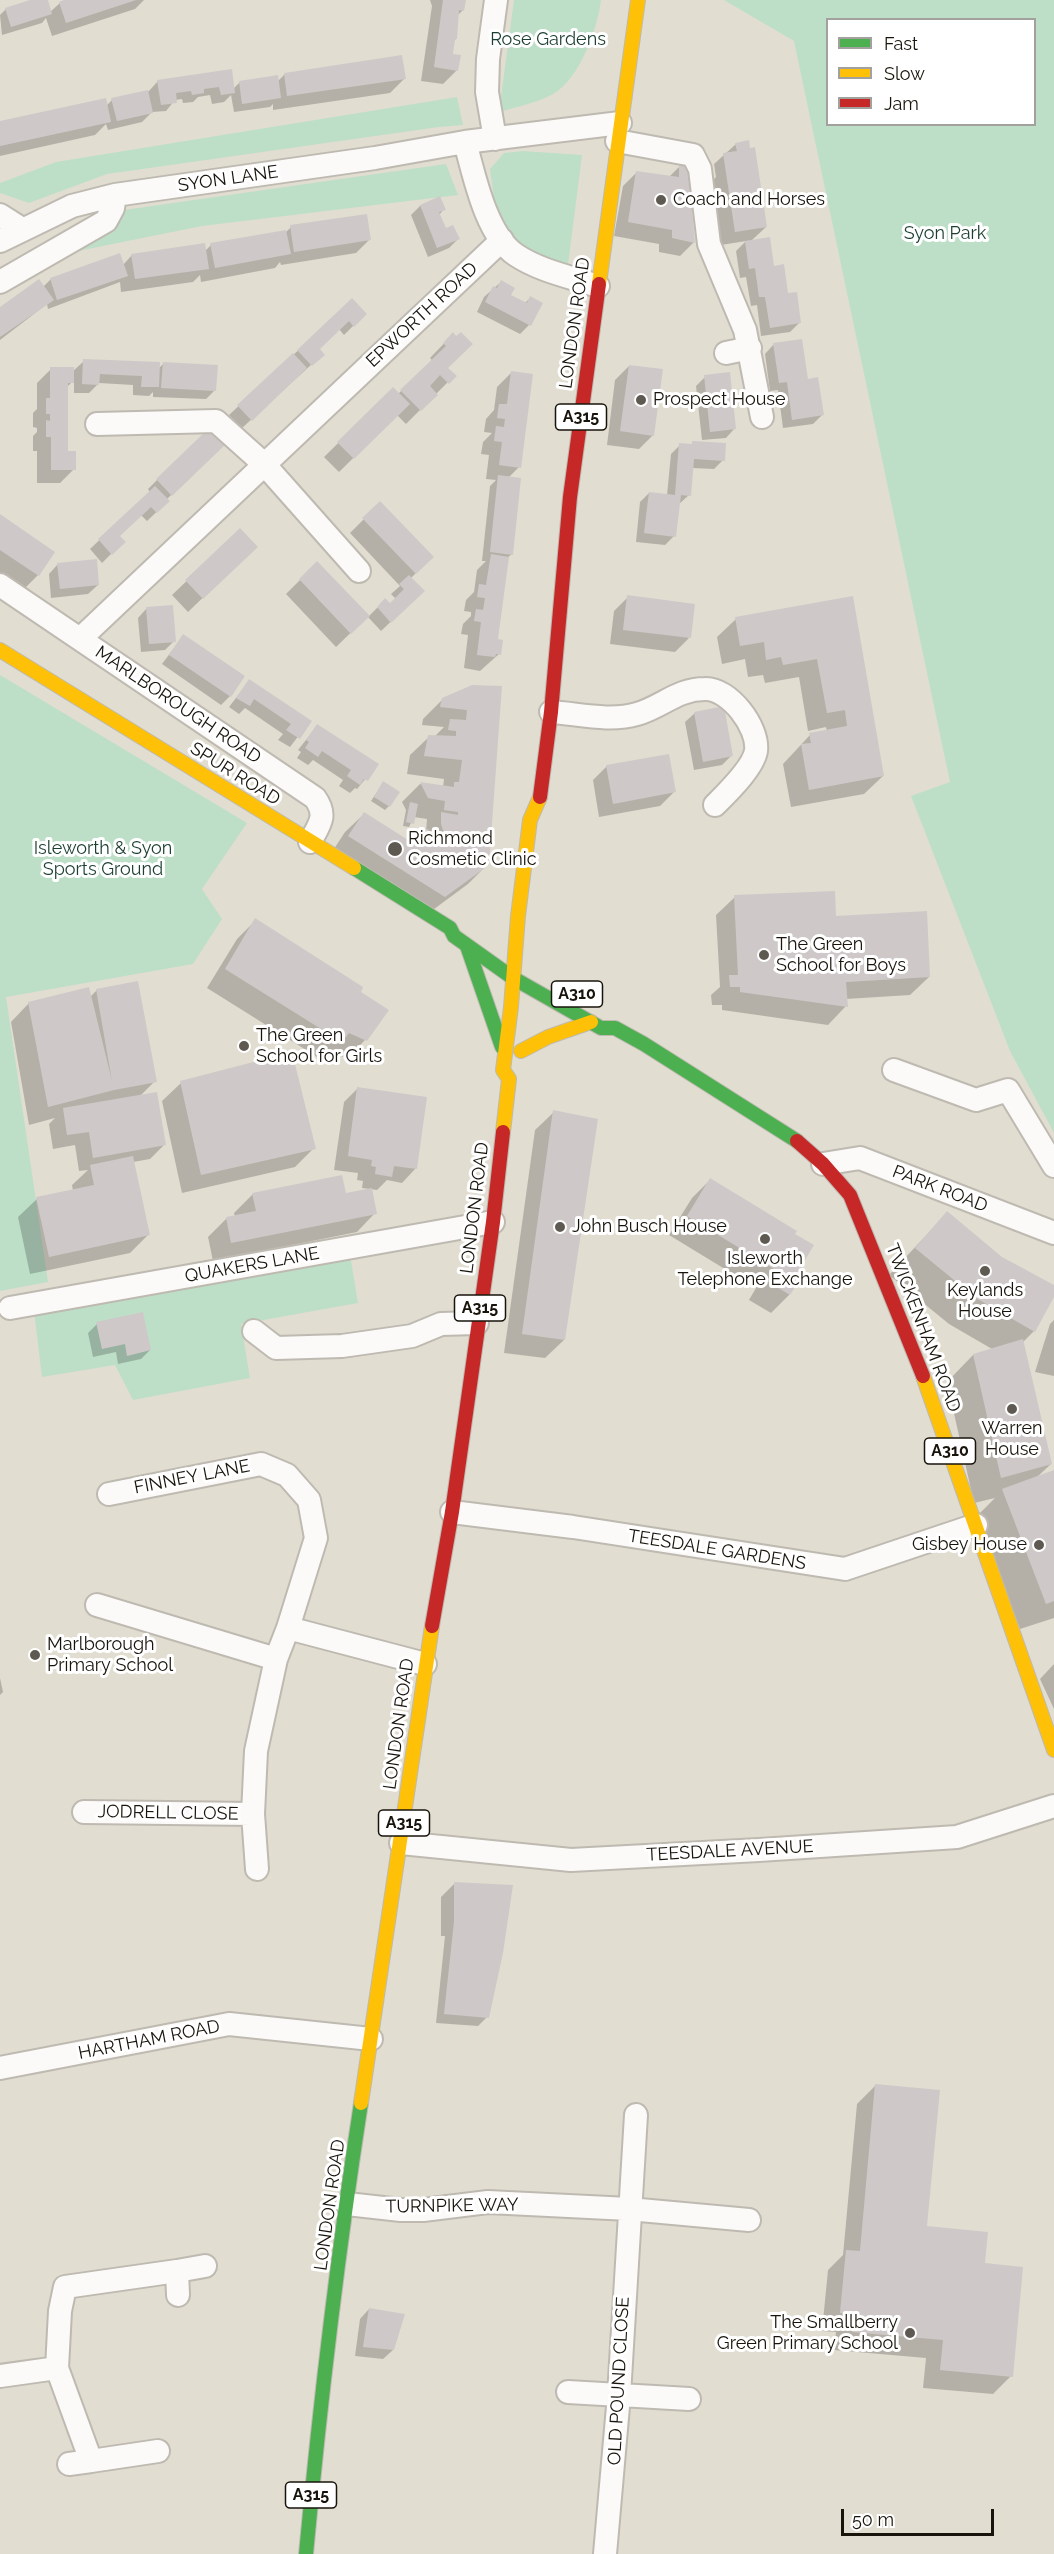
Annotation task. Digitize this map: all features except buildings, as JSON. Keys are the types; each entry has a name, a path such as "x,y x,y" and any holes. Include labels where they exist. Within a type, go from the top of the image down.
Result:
{"main road":[{"name":"LONDON ROAD","path":"528,1005 530,988 524,962 530,820 541,794 551,712 570,497 618,132 638,0"},
{"name":"SPUR ROAD","path":"0,650 450,928 454,936 513,978"},
{"name":"LONDON ROAD","path":"541,794 548,819"},
{"name":"SPUR ROAD","path":"450,928 459,926 473,933"},
{"path":"467,946 496,1024 504,1054"},
{"path":"498,947 524,962"},
{"name":"LONDON ROAD","path":"517,1065 503,1070 513,978 524,962"},
{"name":"A310","path":"513,978 530,988"},
{"name":"TWICKENHAM ROAD","path":"530,988 601,1028 615,1028 798,1141 824,1164 850,1195 924,1377 1054,1750"},
{"name":"A310","path":"608,1014 615,1028"},
{"path":"517,1065 556,1034 591,1022"},
{"name":"LONDON ROAD","path":"306,2554 318,2435 347,2204 401,1843 425,1664 452,1512 477,1323 524,1032"}],"street":[{"path":"495,139 487,92 488,59 496,0"},
{"name":"SYON LANE","path":"0,242 72,206 115,195 375,158 465,142 618,132 693,155 700,169 709,244 745,330 750,348"},
{"path":"465,142 480,195 502,240 514,253 533,264 598,286"},
{"path":"0,282 106,221 113,208 115,195"},
{"path":"0,215 22,229"},
{"name":"EPWORTH ROAD","path":"81,638 502,240"},
{"path":"726,353 750,348 762,417"},
{"path":"98,424 216,421 264,464 359,571"},
{"name":"MARLBOROUGH ROAD","path":"0,585 315,798 322,808 321,819 310,842"},
{"path":"551,712 621,718 640,713 681,692 708,688 734,702 751,723 756,751 741,779 715,805"},
{"path":"894,1070 976,1100 1008,1090 1054,1166"},
{"name":"PARK ROAD","path":"824,1164 861,1158 1054,1233"},
{"name":"QUAKERS LANE","path":"10,1308 494,1222"},
{"path":"254,1331 276,1347 342,1346 412,1336 441,1324 477,1323"},
{"name":"FINNEY LANE","path":"109,1494 261,1464 287,1475 309,1500 316,1538 276,1659 256,1751 254,1814 256,1869"},
{"name":"TEESDALE GARDENS","path":"452,1512 573,1527 845,1569 976,1525"},
{"path":"97,1605 276,1659"},
{"path":"288,1628 425,1664"},
{"name":"TEESDALE AVENUE","path":"401,1843 571,1860 759,1850 957,1837 1054,1806"},
{"name":"JODRELL CLOSE","path":"84,1812 254,1814"},
{"name":"HARTHAM ROAD","path":"0,2068 229,2024 371,2039"},
{"path":"630,2209 636,2115"},
{"name":"TURNPIKE WAY","path":"347,2204 401,2210 444,2208 488,2202 630,2209 749,2220"},
{"name":"OLD POUND CLOSE","path":"605,2554 619,2395 630,2209"},
{"path":"158,2451 80,2462 57,2368 60,2311 65,2287 205,2266"},
{"path":"177,2271 178,2295"},
{"path":"0,2376 57,2368"},
{"path":"568,2392 689,2399"}],"green space":[{"name":"Rose Gardens","path":"514,0 601,0 596,25 586,52 562,87 540,100 499,112"},
{"name":"Syon Park","path":"724,0 1054,0 1054,1133 1010,1051 911,796 950,782 794,41"},
{"path":"457,97 463,125 107,174 29,203 0,193 0,183 56,162"},
{"path":"523,151 582,155 568,265 532,254 517,243 496,213 490,169 504,153"},
{"path":"446,164 458,195 202,226 73,252 124,210"},
{"name":"Isleworth & Syon Sports Ground","path":"0,675 247,823 202,889 222,919 193,964 6,997 48,1282 0,1291"},
{"path":"350,1255 358,1303 241,1324 250,1378 133,1400 115,1365 42,1377 34,1311"}],"traffic: fast":[{"path":"354,868 450,928 454,936 513,978"},
{"path":"467,946 502,1047"},
{"path":"513,978 601,1028 615,1028 644,1044 797,1141"},
{"path":"306,2554 330,2328 361,2103"}],"traffic: slow":[{"path":"599,284 638,0"},
{"path":"0,650 354,868"},
{"path":"503,1132 509,1079 503,1070 511,1007 518,916 530,820 540,797"},
{"path":"521,1051 548,1037 591,1022"},
{"path":"923,1376 1054,1750"},
{"path":"361,2103 432,1626"}],"traffic: jam":[{"path":"540,797 551,712 570,497 599,284"},
{"path":"432,1626 452,1512 493,1222 503,1132"},
{"path":"797,1141 823,1164 850,1195 923,1376"}],"place":[{"name":"Coach and Horses","path":"661,200"},
{"name":"Prospect House","path":"641,400"},
{"name":"Richmond Cosmetic Clinic","path":"395,849"},
{"name":"The Green School for Boys","path":"764,955"},
{"name":"The Green School for Girls","path":"244,1046"},
{"name":"John Busch House","path":"560,1227"},
{"name":"Isleworth Telephone Exchange","path":"765,1239"},
{"name":"Keylands House","path":"985,1271"},
{"name":"Warren House","path":"1012,1409"},
{"name":"Gisbey House","path":"1039,1545"},
{"name":"Marlborough Primary School","path":"35,1655"},
{"name":"The Smallberry Green Primary School","path":"910,2333"}]}
